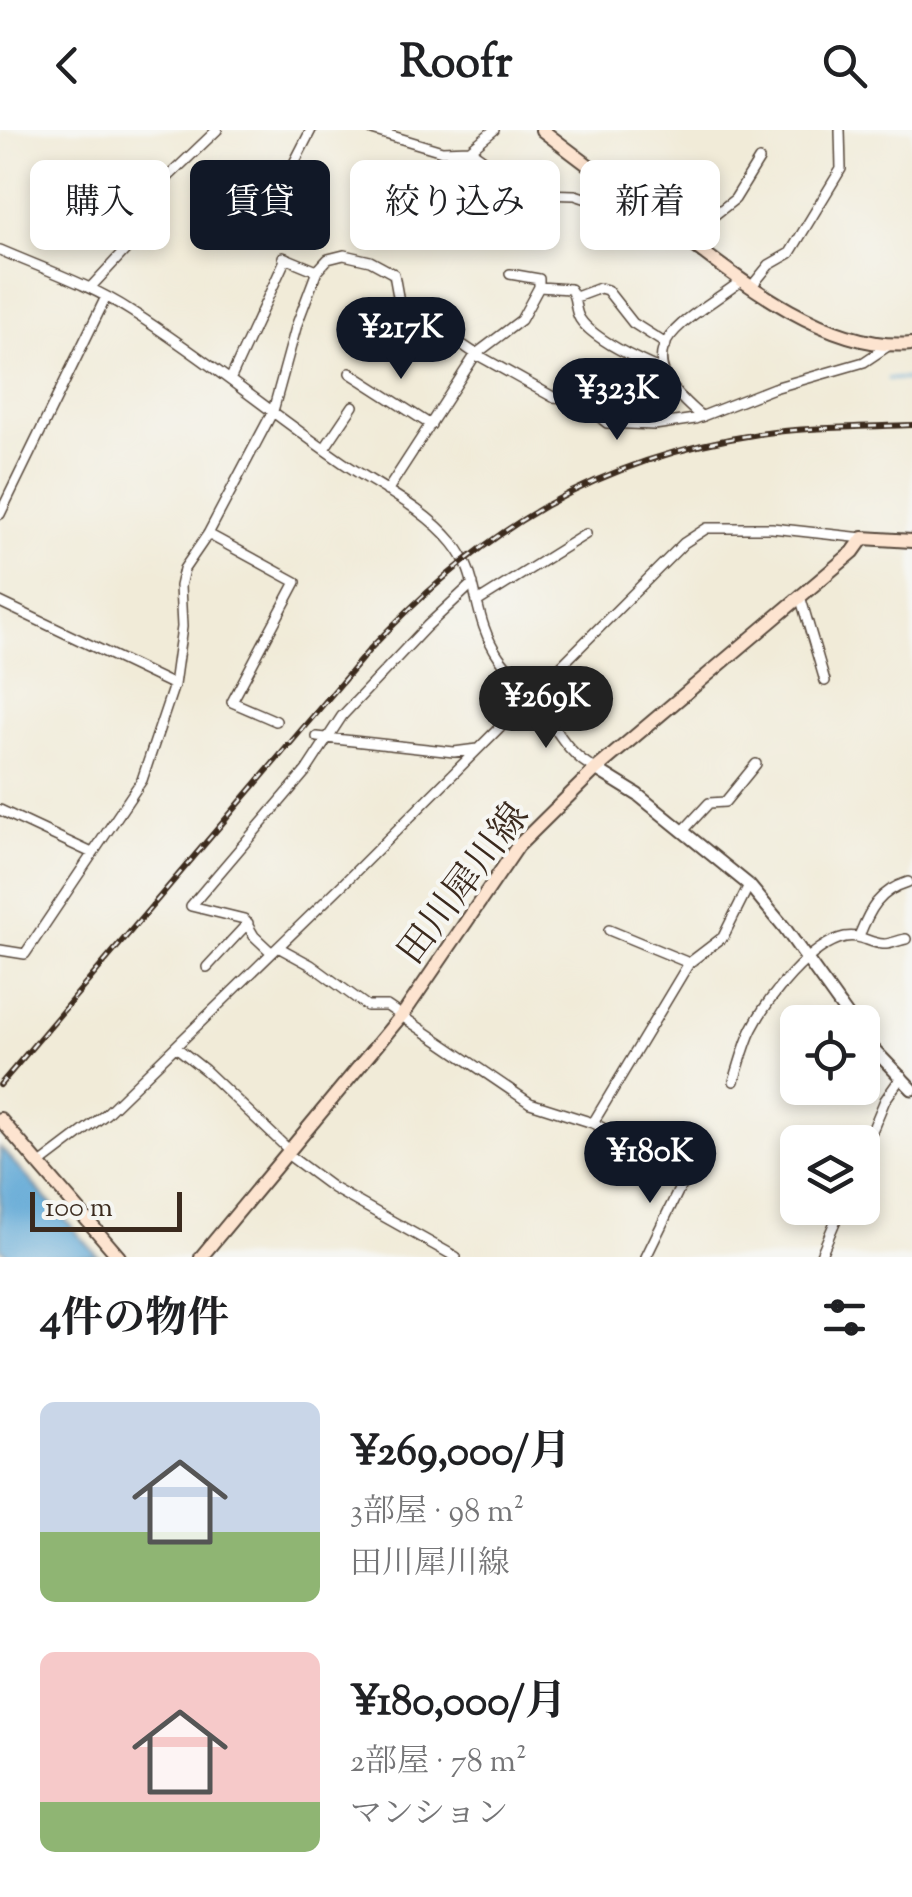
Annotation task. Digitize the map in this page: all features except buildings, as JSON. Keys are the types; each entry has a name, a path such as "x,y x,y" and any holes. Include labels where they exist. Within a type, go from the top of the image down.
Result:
{"main road":[{"path":"542,130 582,160"},
{"path":"701,250 746,284 803,316 888,346 912,344"},
{"path":"863,538 912,541"},
{"name":"田川犀川線","path":"201,1257 401,1016 518,846 596,768 853,552 863,538"},
{"path":"0,1119 119,1257"}],"street":[{"path":"90,288 129,246 146,207 170,176 217,130"},
{"path":"296,160 311,130"},
{"path":"372,130 442,151 470,150 538,194 580,197"},
{"path":"470,150 494,130"},
{"path":"702,417 674,394 662,370 662,351 685,318 746,284 790,253 841,169 840,130"},
{"path":"720,211 735,200 759,160"},
{"path":"0,250 106,297 438,526 470,566 494,652 531,694 568,749 580,761 638,795 749,885 840,1005"},
{"path":"0,950 25,954 142,780 174,684 182,627 180,586 184,569 208,534 274,411 297,324 317,271 328,259 344,255 370,261 394,274 398,302 476,354 552,397 576,399 607,424 654,425 702,417 774,388 864,362 888,346"},
{"path":"230,380 283,257 317,271"},
{"path":"388,491 476,354 521,320 540,279 510,274"},
{"path":"539,287 570,289 576,297 576,313 585,326 625,356 662,370"},
{"path":"576,297 600,288 607,290 633,323 666,344"},
{"path":"0,514 106,297"},
{"path":"350,372 430,425"},
{"path":"324,449 353,406"},
{"path":"40,1164 106,1114 176,1047 699,531 772,528 863,538"},
{"path":"208,534 296,582 232,702 276,721"},
{"path":"477,602 586,534"},
{"path":"473,582 322,739 306,771 192,906 244,919 254,936 275,950 312,965 367,1006 388,1006 530,1103 592,1123 688,1171 646,1257"},
{"path":"800,596 825,681"},
{"path":"0,602 174,684"},
{"path":"322,739 454,752 480,748"},
{"path":"683,832 708,803 725,802 756,764"},
{"path":"0,810 92,852"},
{"path":"859,936 871,908 888,889 908,882"},
{"path":"592,1123 689,964 723,937 749,885"},
{"path":"207,966 248,924"},
{"path":"609,930 689,964"},
{"path":"734,1081 752,1030 766,1007 808,960 835,940 859,936 883,944 906,939"},
{"path":"176,1047 205,1070 288,1152 334,1188 456,1257"},
{"path":"880,1055 912,1089"},
{"path":"875,1125 902,1076"},
{"path":"820,1257 833,1225"}],"water":[{"path":"0,1147 99,1257 9,1257 0,1248"}],"waterway":[{"path":"888,379 912,379"}],"railway":[{"path":"0,1085 371,648 455,568 500,535 594,481 701,445 778,432 912,425"}]}
